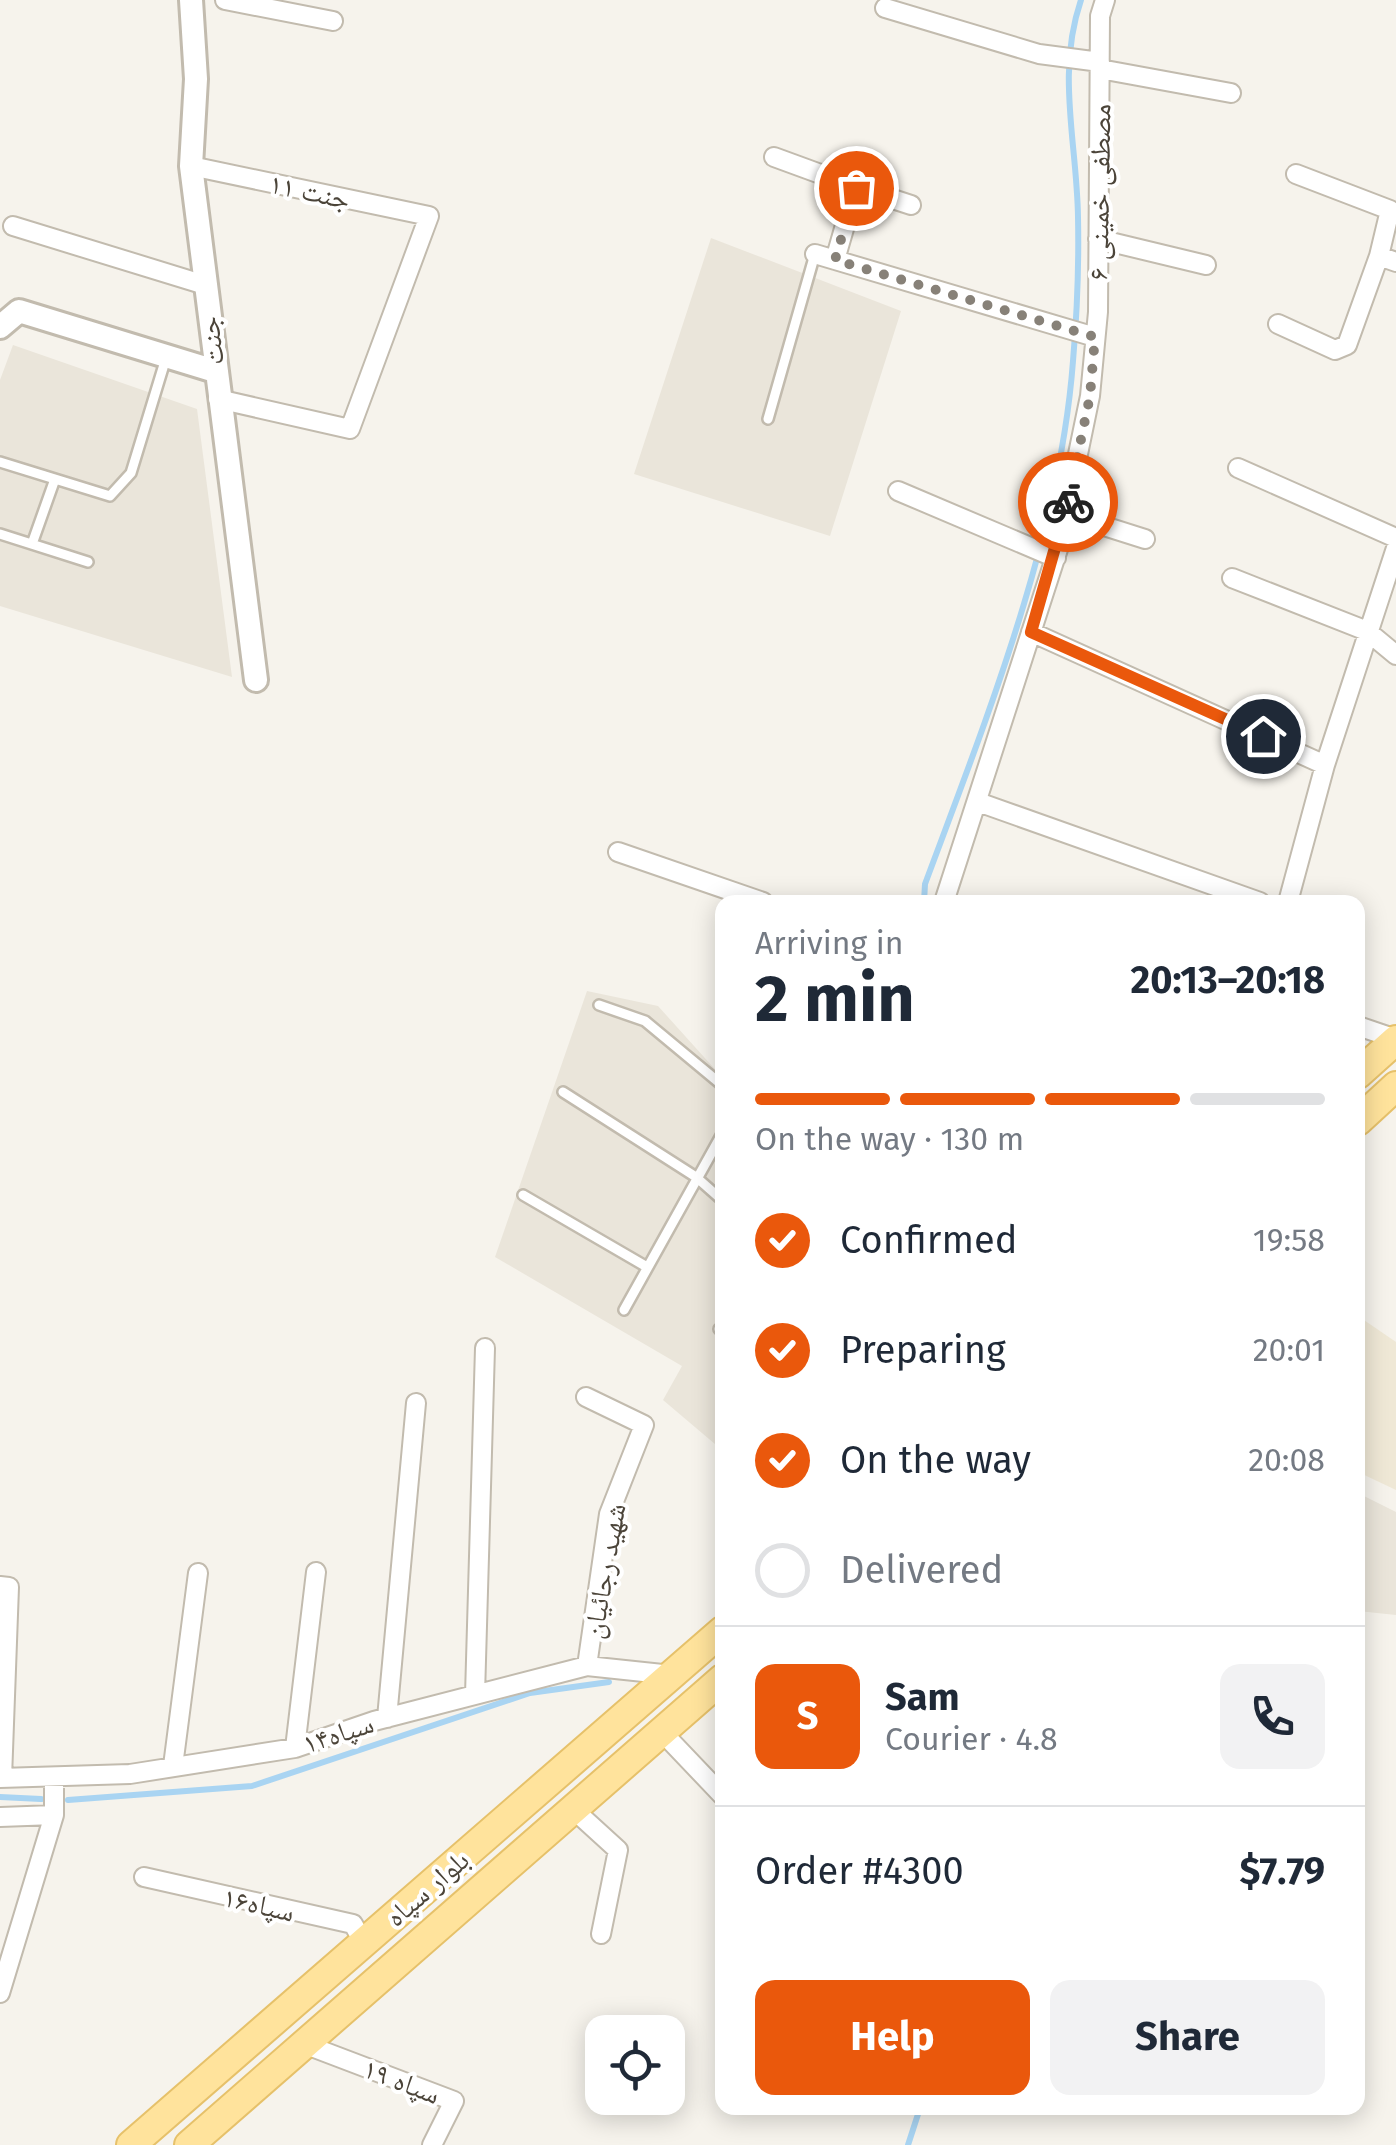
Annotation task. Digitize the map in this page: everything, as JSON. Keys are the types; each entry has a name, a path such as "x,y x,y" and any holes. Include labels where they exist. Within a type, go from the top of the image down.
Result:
{"main road":[{"path":"1365,1068 1396,1039"},
{"path":"1365,1115 1396,1086"},
{"name":"بلوار سپاه","path":"131,2145 715,1637"},
{"name":"بلوار سپاه","path":"189,2145 715,1685"}],"street":[{"name":"جنت","path":"191,0 196,80 191,166 256,680"},
{"path":"225,0 333,22"},
{"name":"مصطفی خمینی ۶","path":"946,895 1056,558 1090,396 1105,0"},
{"path":"884,8 1039,54 1231,93"},
{"path":"774,158 911,204"},
{"name":"جنت ۱۱","path":"191,166 428,216 350,429 218,398"},
{"path":"1278,324 1335,350 1347,345 1388,259 1390,210 1296,174"},
{"path":"835,260 856,188"},
{"path":"13,226 205,285"},
{"path":"1098,239 1206,265"},
{"path":"815,254 1095,337"},
{"path":"0,327 20,311 215,372"},
{"path":"1238,468 1396,538"},
{"path":"898,491 1056,558"},
{"path":"1066,514 1145,539"},
{"path":"1290,895 1325,764 1396,548"},
{"path":"1232,578 1366,631 1396,655"},
{"path":"1031,632 1325,764"},
{"path":"978,802 1240,895"},
{"path":"618,852 743,895"},
{"path":"1365,1028 1396,1039"},
{"path":"476,1695 485,1348"},
{"name":"شهید رجائیان","path":"586,1396 644,1425 610,1514 587,1666"},
{"path":"387,1718 416,1403"},
{"path":"173,1766 198,1572"},
{"path":"295,1748 316,1572"},
{"path":"0,1586 10,1587 1,1778"},
{"name":"سپاه۱۴","path":"1,1778 54,1778 173,1766 295,1748 387,1718 587,1666 672,1675"},
{"path":"662,1732 715,1787"},
{"path":"0,1993 54,1815 54,1778"},
{"path":"572,1809 618,1850 602,1934"},
{"path":"0,1818 54,1815"},
{"name":"سپاه۱۶","path":"144,1876 353,1924 364,1943"},
{"name":"سپاه ۱۹","path":"304,2044 454,2101 432,2145"}],"lane":[{"path":"768,419 815,254"},
{"path":"0,462 110,496 131,473 166,356"},
{"path":"32,544 55,479"},
{"path":"0,534 88,562"},
{"path":"599,1005 645,1021 715,1078"},
{"path":"563,1092 696,1177 715,1194"},
{"path":"624,1310 715,1143"},
{"path":"523,1195 646,1268"}],"shaded area":[{"path":"711,238 901,311 830,536 634,474"},
{"path":"13,345 197,409 232,677 0,606 0,380"},
{"path":"587,991 658,1006 715,1069 715,1444 663,1400 682,1366 495,1257"},
{"path":"1365,1321 1396,1342 1396,1490 1365,1475"},
{"path":"1365,1496 1396,1512 1396,1615 1365,1612"}],"waterway":[{"path":"924,895 925,884 1017,627 1037,560 1065,427 1078,253 1070,54 1081,0"},
{"path":"68,1800 252,1786 530,1693 609,1682"},
{"path":"0,1797 41,1799"},
{"path":"908,2145 918,2115"}],"way so far":[{"path":"856,188 835,260 1095,337 1090,396 1068,502"}],"route":[{"path":"1068,502 1059,546 1031,632 1263,736"}]}
